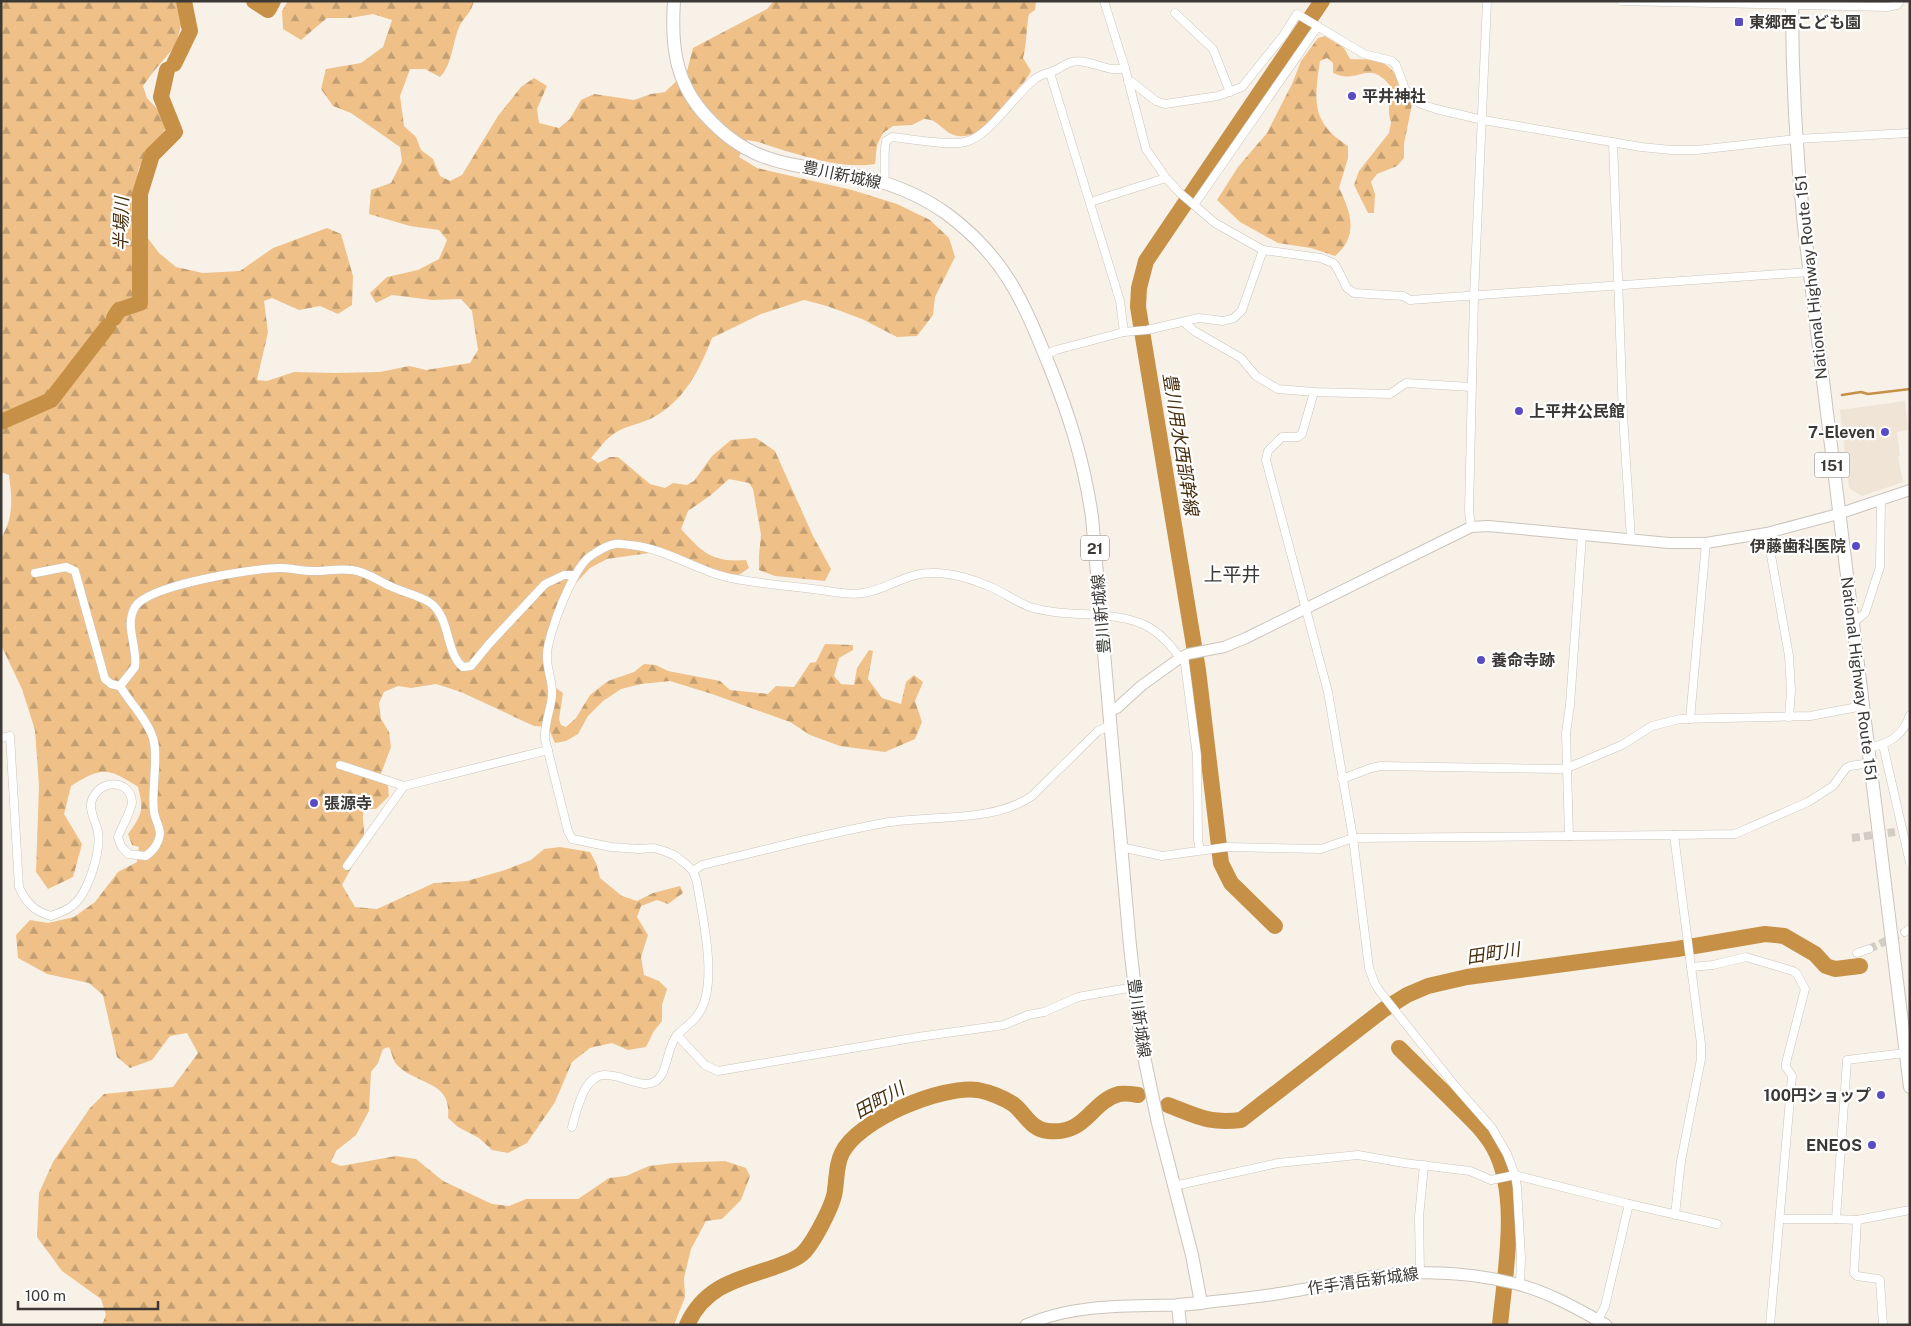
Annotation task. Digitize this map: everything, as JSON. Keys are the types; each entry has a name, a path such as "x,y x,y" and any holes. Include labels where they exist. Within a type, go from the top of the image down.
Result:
{"main road":[{"name":"豊川新城線","path":"674,1 672,24 674,54 682,80 695,104 718,129 733,142 751,153 802,167 854,175 884,184 919,198 946,213 985,247 1014,285 1027,310 1067,412 1084,470 1092,517 1134,987 1141,1042 1146,1070 1194,1263 1201,1303"},
{"name":"National Highway Route 151","path":"1792,3 1792,63 1796,139 1809,272 1910,1087"},
{"name":"作手清岳新城線","path":"1201,1303 1276,1294 1364,1278 1420,1273 1462,1274 1494,1278 1517,1284 1570,1305 1602,1323"},
{"path":"1026,1325 1052,1316 1081,1311 1201,1303"},
{"path":"1178,1305 1180,1325"}],"street":[{"path":"1104,1 1125,68 1146,149 1166,178 1201,213 1263,250 1321,258 1332,263 1336,266 1348,288 1354,293 1403,296 1410,300 1809,272"},
{"path":"1471,528 1469,511 1471,387 1487,1"},
{"path":"1621,1 1792,3 1887,7 1897,6 1900,1"},
{"path":"1175,13 1213,49 1230,92"},
{"path":"1128,81 1132,82 1156,101 1165,104 1230,92 1242,87 1297,14 1364,54 1392,61 1412,98 1421,104 1483,120 1641,147 1671,150 1697,150 1796,139 1910,133"},
{"path":"1193,204 1317,25"},
{"path":"884,184 886,167 884,149 886,141 892,137 963,143 974,139 986,130 1036,78 1071,62 1088,62 1108,69 1119,70 1125,68"},
{"path":"1050,72 1120,301 1124,332"},
{"path":"1613,142 1631,539"},
{"path":"1090,202 1166,178"},
{"path":"1045,355 1056,350 1124,332 1147,330 1199,318 1223,321 1234,318 1242,310 1263,250"},
{"path":"1184,322 1194,331 1241,358 1256,376 1278,389 1390,394 1406,383 1471,387"},
{"path":"1314,392 1302,434 1298,437 1282,437 1268,451 1266,460 1328,692 1353,838 1369,968 1375,984 1456,1087 1492,1128 1507,1154 1514,1175 1518,1205 1521,1258 1517,1284"},
{"path":"1110,711 1117,708 1141,686 1184,656 1224,647 1246,638 1471,528 1488,526 1669,543 1706,543 1768,533 1838,514 1910,490"},
{"path":"1852,624 1865,613 1880,567 1881,500"},
{"path":"1768,533 1789,656 1790,717"},
{"path":"1569,836 1566,733 1570,705 1582,535"},
{"path":"1690,718 1706,543"},
{"path":"572,1127 584,1091 594,1078 602,1075 611,1075 643,1084 654,1082 660,1077 671,1042 697,1016 702,1008 709,971 697,882 693,871 674,855 654,848 611,847 572,839 568,831 548,750 544,728 552,701 552,691 546,663 547,651 575,574 589,556 613,544 638,546 669,554 712,573 737,579 851,594 864,594 905,578 926,573 944,573 960,576 993,588 1031,607 1048,611 1119,618 1141,623 1155,631 1184,656 1198,781 1198,840 1203,850"},
{"path":"1,738 10,736 18,887 25,901 37,912 51,916 73,906 87,886 93,872 97,851 98,833 91,811 92,798 100,787 110,783 121,785 130,794 132,802 130,812 122,824 118,837 121,846 128,854 146,856 155,850 160,833 152,797 155,771 154,739 148,726 120,686 111,684 105,679 76,571 66,567 35,573"},
{"path":"120,686 135,666 130,620 135,607 145,597 187,583 222,575 278,568 314,571 351,570 368,574 390,587 429,602 439,612 456,662 463,667 471,666 544,584 564,575 575,574"},
{"path":"1342,779 1370,768 1381,766 1567,768 1622,745 1652,726 1690,718 1810,716 1863,706"},
{"path":"1868,747 1884,745 1900,733 1910,715"},
{"path":"693,871 702,865 882,824 1007,809 1020,804 1032,796 1098,731 1111,725"},
{"path":"1884,745 1910,863"},
{"path":"340,765 404,786 548,750"},
{"path":"1122,847 1162,856 1253,846 1321,849 1353,838 1735,834 1808,802 1833,786 1846,768 1870,763"},
{"path":"347,866 404,786"},
{"path":"1674,835 1702,1059 1681,1160 1676,1215"},
{"path":"1857,953 1868,949"},
{"path":"1691,967 1746,957 1793,970 1804,984 1805,989 1786,1063 1786,1067 1792,1076 1770,1325"},
{"path":"677,1035 704,1065 718,1071 918,1037 1004,1025 1028,1015 1044,1012 1078,997 1134,987"},
{"path":"1836,1219 1847,1060 1905,1053"},
{"path":"1174,1186 1286,1162 1358,1155 1470,1171 1495,1180 1514,1175 1717,1224"},
{"path":"1420,1273 1419,1217 1424,1165"},
{"path":"1602,1323 1604,1306 1629,1204"},
{"path":"1780,1219 1857,1220 1910,1210"},
{"path":"1857,1220 1854,1273 1857,1276 1878,1278 1880,1280 1883,1325"}],"shaded area":[{"path":"1905,401 1908,430 1897,432 1900,456 1898,457 1903,482 1862,496 1849,488 1840,410"}],"green space":[{"path":"1,1 177,1 182,21 176,45 143,86 147,98 158,110 166,128 139,167 133,199 134,220 159,253 176,267 203,273 240,271 273,248 327,228 341,234 353,276 352,305 338,314 320,306 299,310 272,298 264,301 268,332 257,380 267,381 294,372 380,372 409,366 426,370 470,363 478,350 472,311 461,299 432,300 392,295 376,303 370,293 387,277 418,270 439,259 447,240 439,230 410,226 369,214 371,190 391,183 402,161 400,147 351,113 333,106 321,89 326,69 361,63 383,47 392,20 373,14 350,18 327,18 301,40 283,29 282,11 288,1 474,1 470,11 460,25 444,72 440,77 425,69 410,69 400,96 404,126 416,137 421,150 433,159 440,176 450,181 462,175 498,116 521,87 534,78 547,86 537,109 539,123 559,128 570,119 581,100 594,94 634,100 651,94 665,92 687,71 693,48 767,9 774,1 1036,1 1035,10 1029,14 1023,58 1031,71 996,116 975,133 967,136 954,135 934,121 925,119 912,125 893,126 883,133 877,145 875,164 854,165 834,163 813,159 747,140 739,157 757,168 852,190 897,204 930,220 949,238 955,257 935,297 933,315 917,336 897,337 862,319 804,300 761,314 712,338 697,372 683,393 674,402 654,417 624,428 612,435 591,458 598,463 610,457 618,457 650,484 665,488 673,483 687,485 694,481 712,456 731,440 756,438 775,451 813,536 831,569 825,581 775,576 759,570 761,535 753,489 749,483 729,479 711,495 688,511 681,529 702,550 724,560 746,560 749,568 739,575 699,572 671,558 649,553 607,559 590,568 574,585 551,623 548,682 563,693 559,719 561,725 566,727 576,718 590,695 608,681 634,672 644,664 656,665 668,671 720,681 730,690 768,694 776,686 794,687 810,663 816,662 825,644 853,645 853,650 839,658 834,676 841,684 854,685 857,668 869,650 873,651 868,679 882,698 901,704 906,682 914,675 923,682 915,701 922,722 915,739 885,752 840,746 810,735 790,722 670,681 641,684 621,689 603,701 588,716 578,734 566,741 555,743 548,727 534,726 461,692 436,684 411,688 398,686 384,692 379,703 381,719 389,732 391,747 379,779 388,786 389,796 376,809 364,809 364,835 362,843 342,885 355,907 377,909 434,883 467,881 531,860 544,849 560,847 590,852 596,863 600,878 622,896 637,901 653,893 680,886 683,893 668,904 657,900 641,906 637,917 648,935 641,957 644,975 659,981 667,989 662,1005 662,1021 654,1031 646,1047 628,1050 612,1043 590,1048 572,1062 555,1102 527,1143 508,1153 492,1150 479,1138 458,1127 448,1118 448,1106 445,1097 439,1090 405,1072 394,1061 389,1047 383,1049 378,1063 371,1072 369,1111 356,1135 336,1151 331,1162 341,1166 396,1156 416,1159 443,1181 492,1204 509,1206 526,1199 578,1199 609,1178 626,1176 649,1166 725,1161 746,1168 750,1176 741,1200 722,1219 706,1221 691,1249 684,1278 685,1297 674,1325 102,1325 106,1315 101,1299 62,1271 37,1237 39,1193 53,1162 90,1108 104,1094 173,1087 198,1053 187,1033 170,1036 152,1060 130,1068 117,1057 103,995 89,983 47,974 18,958 16,935 30,920 48,923 74,917 95,902 118,872 137,862 139,847 132,845 128,834 139,817 141,801 138,787 111,773 104,772 90,775 71,786 64,814 82,844 73,877 48,889 36,872 39,786 35,730 22,689 1,645 1,538 8,523 11,500 9,475 1,472"},
{"path":"1325,36 1344,48 1350,59 1372,60 1385,64 1394,73 1412,104 1404,144 1404,158 1397,166 1377,174 1371,182 1375,194 1374,213 1368,213 1354,185 1359,171 1389,133 1391,123 1389,104 1394,91 1378,75 1365,73 1343,76 1333,73 1333,63 1327,58 1320,61 1316,99 1318,110 1327,128 1348,146 1348,158 1339,188 1347,206 1350,232 1343,248 1335,256 1311,248 1278,243 1240,222 1217,200 1238,167 1267,133 1292,84 1301,61 1318,38"}],"waterway":[{"name":"半場川","path":"174,64 190,31 184,1"},
{"name":"半場川","path":"254,1 268,10 273,1"},
{"name":"豊川用水西部幹線","path":"1275,926 1231,883 1221,863 1198,670 1138,307 1139,288 1146,261 1322,1"},
{"name":"半場川","path":"114,318 119,310 140,303 140,194 152,155 175,132 161,97 167,70"},
{"name":"半場川","path":"1,422 51,400 108,326"},
{"path":"1842,395 1910,389"},
{"name":"田町川","path":"1168,1105 1211,1120 1241,1120 1383,1010 1407,995 1428,986 1467,977 1677,949 1765,934 1784,936 1815,954 1826,966 1835,969 1860,966"},
{"name":"豊川用水西部幹線","path":"1399,1048 1481,1129 1494,1148 1502,1167 1507,1188 1509,1234 1500,1325"},
{"name":"田町川","path":"687,1325 694,1312 712,1293 733,1281 795,1259 807,1249 827,1214 834,1196 842,1153 851,1141 882,1117 902,1107 943,1093 978,1090 1013,1104 1037,1128 1048,1131 1061,1131 1080,1123 1109,1098 1119,1094 1138,1095"}],"tunnel":[{"path":"1852,838 1895,832"},
{"path":"1869,949 1905,932"}],"place":[{"name":"東郷西こども園","path":"1739,22"},
{"name":"平井神社","path":"1352,96"},
{"name":"上平井公民館","path":"1519,411"},
{"name":"7-Eleven","path":"1885,432"},
{"name":"伊藤歯科医院","path":"1856,546"},
{"name":"養命寺跡","path":"1481,660"},
{"name":"張源寺","path":"314,803"},
{"name":"100円ショップ","path":"1881,1095"},
{"name":"ENEOS","path":"1872,1145"}],"district":[{"name":"上平井","path":"1232,574"}]}
